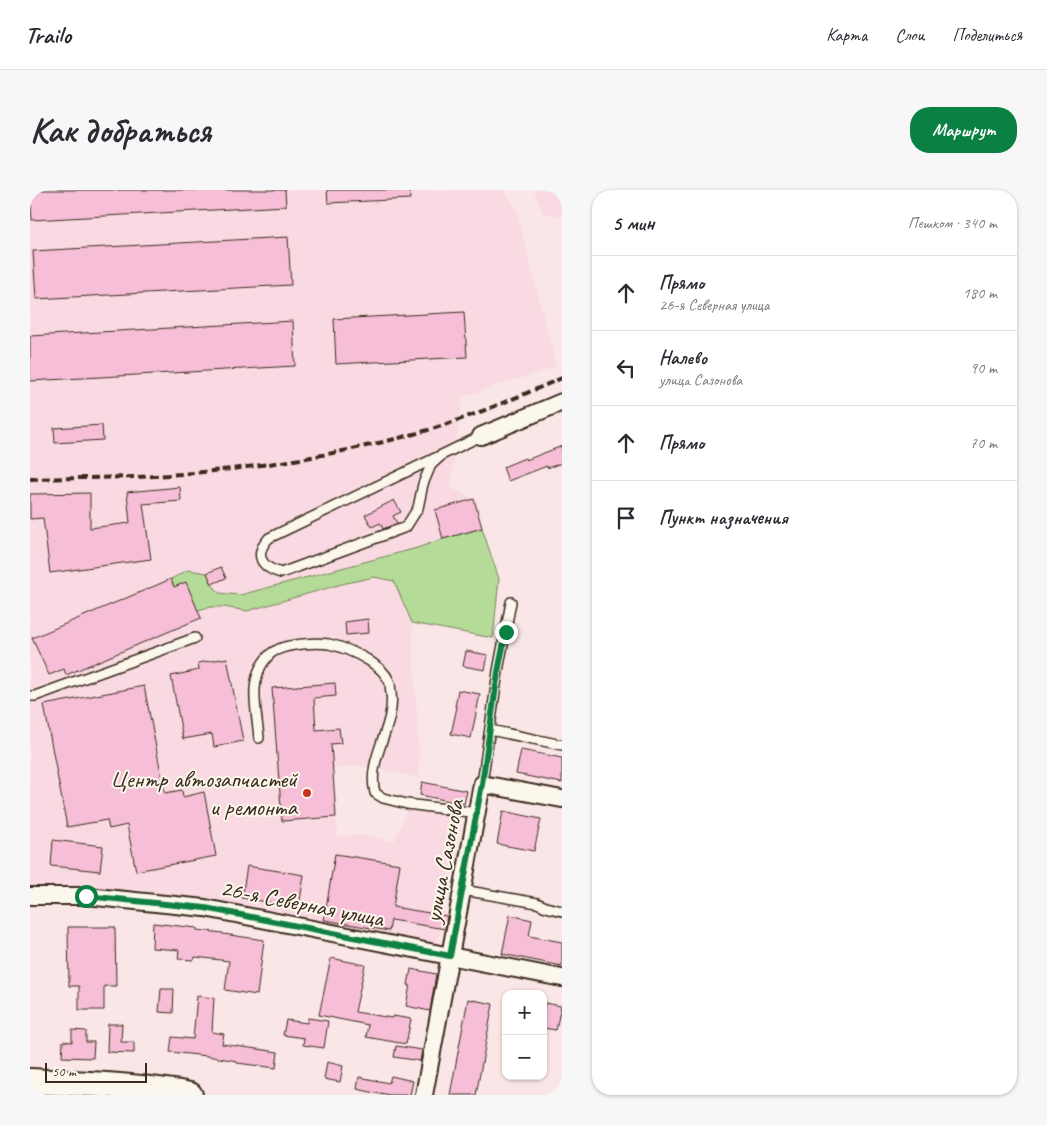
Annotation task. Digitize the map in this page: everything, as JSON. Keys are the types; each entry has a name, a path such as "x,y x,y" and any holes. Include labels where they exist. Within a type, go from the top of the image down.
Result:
{"main road":[{"path":"30,1081 108,1085 190,1095"}],"street":[{"path":"481,436 562,402"},
{"path":"482,784 562,799"},
{"name":"улица Сазонова","path":"424,1095 482,784"},
{"name":"26-я Северная улица","path":"30,896 86,896 205,908 562,978"}],"lane":[{"path":"442,455 431,465 423,484 418,508 406,527 281,573 271,570 264,563 260,553 262,544 269,538 481,436"},
{"path":"482,784 498,672 511,602"},
{"path":"30,696 35,696 195,638"},
{"path":"258,738 254,688 257,675 264,660 276,650 304,643 329,644 354,652 380,668 390,682 392,702 385,734 374,765 372,784 375,793 383,798 407,804 477,813"},
{"path":"490,730 562,745"},
{"path":"463,890 537,903 562,911"}],"shaded area":[{"path":"30,190 504,190 517,211 556,367 462,397 451,488 474,499 499,579 493,638 412,623 420,778 360,765 333,769 338,836 362,835 394,841 408,809 459,815 438,944 141,890 30,887"},
{"path":"534,190 562,190 562,216 543,213"}],"green space":[{"path":"482,528 499,579 493,638 412,623 394,581 374,577 342,584 247,611 224,607 210,607 198,610 174,587 171,579 188,570 207,573 219,593 240,595 417,548"}],"building":[{"path":"30,190 285,190 286,206 32,220"},
{"path":"327,190 409,190 410,199 328,203"},
{"path":"288,237 291,285 36,299 33,251"},
{"path":"464,312 467,357 336,364 334,319"},
{"path":"293,321 295,366 30,381 30,336"},
{"path":"102,425 103,440 55,443 54,428"},
{"path":"562,446 562,463 547,468 547,466 508,481 503,467"},
{"path":"180,487 181,501 143,504 151,559 50,573 43,518 30,519 30,494 90,493 90,528 130,523 127,492"},
{"path":"474,499 482,528 443,539 435,510"},
{"path":"394,500 401,512 393,516 397,523 383,529 380,523 372,527 365,515"},
{"path":"221,567 226,578 212,584 207,573"},
{"path":"171,579 174,587 186,582 201,618 66,675 64,669 49,675 32,638"},
{"path":"368,619 369,633 346,635 345,622"},
{"path":"466,651 488,655 485,670 463,666"},
{"path":"227,658 243,741 214,747 212,734 183,739 171,676 199,670 198,663"},
{"path":"335,683 336,696 314,698 316,730 339,728 341,743 331,744 336,817 282,821 272,688"},
{"path":"144,686 165,793 182,790 183,797 204,792 216,856 136,871 127,825 109,829 107,820 67,827 44,705"},
{"path":"458,690 480,694 471,738 451,734 457,707 455,707"},
{"path":"521,750 562,758 562,783 516,774"},
{"path":"422,782 467,791 464,804 420,795"},
{"path":"503,811 541,819 534,851 497,844"},
{"path":"53,840 103,846 100,871 51,866"},
{"path":"335,854 400,864 393,907 447,916 445,929 391,920 389,931 324,920"},
{"path":"247,866 304,875 299,907 242,898"},
{"path":"510,915 532,920 529,936 562,942 562,966 502,954"},
{"path":"153,923 197,928 197,930 264,940 257,995 225,990 229,961 195,957 194,960 178,959 179,950 152,948"},
{"path":"68,927 115,927 116,986 104,986 104,1010 79,1010 79,986 69,986"},
{"path":"331,958 365,965 355,1012 411,1019 406,1044 366,1037 368,1025 319,1015"},
{"path":"411,969 436,974 430,1011 406,1006"},
{"path":"161,989 174,989 173,1013 159,1012"},
{"path":"197,996 214,998 212,1032 224,1034 222,1044 278,1052 276,1068 237,1063 237,1061 207,1056 170,1052 172,1037 193,1039"},
{"path":"468,999 493,1004 476,1095 450,1095"},
{"path":"547,1003 561,1006 556,1030 547,1029"},
{"path":"308,1018 328,1021 324,1048 303,1045 304,1038 283,1035 286,1020 307,1023"},
{"path":"108,1024 122,1024 121,1042 134,1042 134,1053 107,1052"},
{"path":"72,1030 86,1031 86,1042 94,1042 93,1058 62,1057 63,1041 72,1042"},
{"path":"396,1046 422,1050 420,1061 394,1057"},
{"path":"327,1062 343,1066 340,1082 324,1079"},
{"path":"391,1076 413,1081 410,1095 380,1094 357,1089 359,1077 389,1083"}],"railway":[{"path":"30,479 173,475 249,467 363,447 435,428 483,411 562,378"}],"place":[{"name":"Центр автозапчастей и ремонта","path":"307,793"}],"route":[{"path":"86,896 205,908 450,956 482,784 498,672 506,632"}]}
